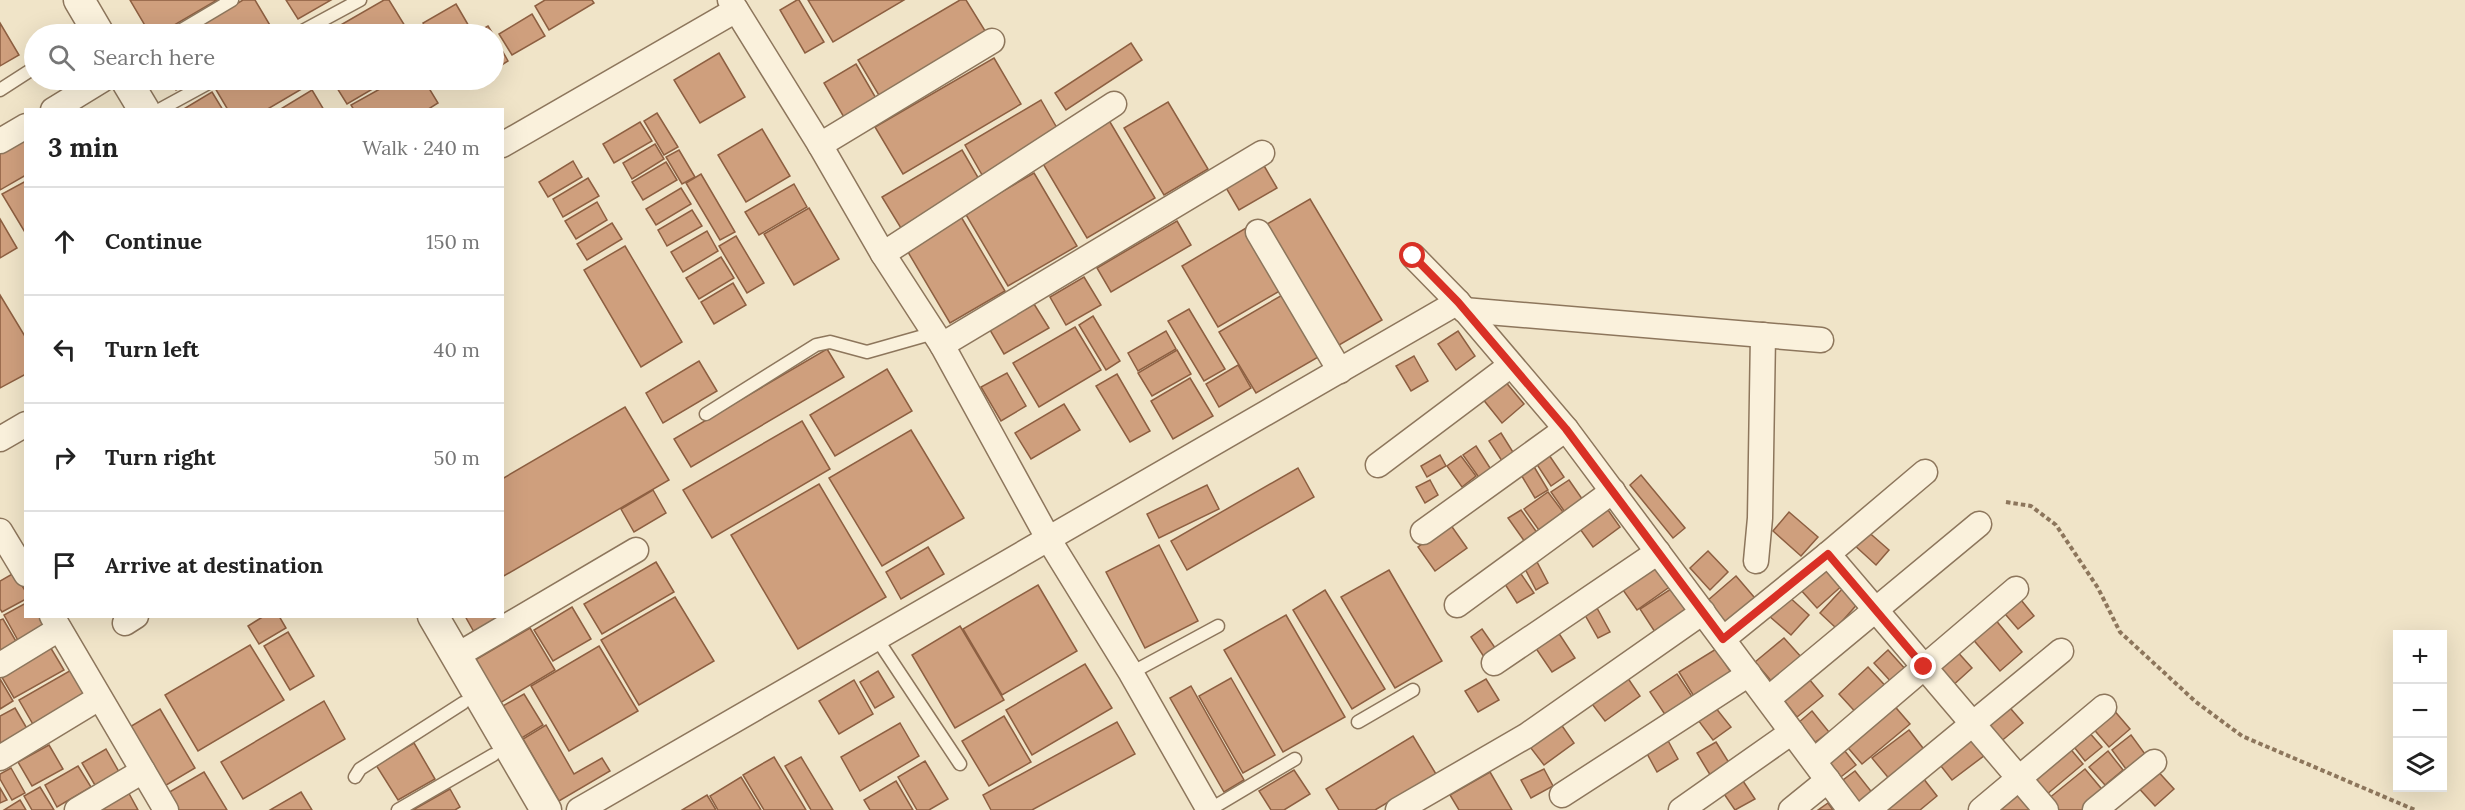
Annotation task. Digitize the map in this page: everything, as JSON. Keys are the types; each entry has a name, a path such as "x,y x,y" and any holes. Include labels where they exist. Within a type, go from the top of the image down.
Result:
{"street":[{"path":"58,0 71,24"},
{"path":"79,0 93,24"},
{"path":"504,144 733,5 938,339 1049,540 1131,673 1209,810"},
{"path":"820,145 992,41"},
{"path":"55,108 86,90"},
{"path":"109,90 120,108"},
{"path":"132,90 143,108"},
{"path":"884,254 1114,104"},
{"path":"0,141 24,127"},
{"path":"938,339 1262,153"},
{"path":"1258,232 1340,370"},
{"path":"1413,256 1461,306 1566,429 1850,810"},
{"path":"579,810 1340,370 1461,306 1821,340"},
{"path":"1756,561 1760,518 1763,335"},
{"path":"1378,465 1511,365"},
{"path":"0,439 24,425"},
{"path":"1424,532 1566,429"},
{"path":"1723,639 1925,472"},
{"path":"1457,605 1612,491"},
{"path":"1768,699 1979,524"},
{"path":"0,531 14,567"},
{"path":"456,656 636,550"},
{"path":"1494,663 1658,552"},
{"path":"1828,554 2046,810"},
{"path":"1814,761 2016,589"},
{"path":"1398,810 1526,736 1703,612"},
{"path":"415,618 524,810"},
{"path":"435,618 546,810"},
{"path":"0,664 56,623 166,810"},
{"path":"1868,810 2061,651"},
{"path":"1562,795 1749,674"},
{"path":"0,758 99,698"},
{"path":"1981,810 2104,707"},
{"path":"1681,810 1792,732"},
{"path":"2095,810 2154,762"},
{"path":"77,810 143,771"},
{"path":"1791,810 1828,780"}],"lane":[{"path":"192,24 232,0"},
{"path":"316,24 360,0"},
{"path":"0,90 24,74"},
{"path":"163,108 196,90"},
{"path":"706,414 816,345 830,342 867,352 938,339"},
{"path":"1131,673 1218,626"},
{"path":"877,639 960,764"},
{"path":"1358,722 1413,690"},
{"path":"355,777 360,769 463,703"},
{"path":"398,810 493,755"},
{"path":"1209,810 1295,759"}],"path":[{"path":"2006,502 2031,506 2056,525 2097,588 2120,632 2196,702 2242,736 2415,810"}],"building":[{"path":"130,0 217,0 176,24 144,24"},
{"path":"243,0 255,0 269,24 201,24"},
{"path":"286,0 331,0 298,19"},
{"path":"384,0 389,0 404,24 342,24"},
{"path":"545,0 592,0 594,3 549,30 535,6"},
{"path":"797,0 824,42 805,53 780,10"},
{"path":"808,0 904,0 833,42"},
{"path":"960,0 966,0 987,34 880,97 858,60"},
{"path":"456,4 468,24 424,24"},
{"path":"532,14 545,36 512,55 504,42 504,31"},
{"path":"0,23 19,55 0,66"},
{"path":"1131,43 1142,60 1066,110 1055,93"},
{"path":"719,53 745,97 700,123 674,80"},
{"path":"994,58 1021,104 903,174 875,127"},
{"path":"856,64 877,100 845,119 824,83"},
{"path":"216,90 300,90 269,108 227,108"},
{"path":"312,90 323,108 282,108"},
{"path":"338,90 371,90 347,104"},
{"path":"378,90 430,90 438,103 430,108 353,108 351,105"},
{"path":"212,92 222,108 185,108"},
{"path":"1041,100 1061,135 985,180 965,145"},
{"path":"1168,102 1208,169 1164,195 1124,128"},
{"path":"657,113 678,147 664,155 644,121"},
{"path":"1107,117 1155,198 1087,238 1039,157"},
{"path":"640,122 652,141 614,163 603,144"},
{"path":"762,129 790,176 746,202 718,155"},
{"path":"24,136 24,176 0,190 0,149"},
{"path":"655,144 664,159 632,179 623,163"},
{"path":"679,150 695,177 682,184 666,157"},
{"path":"962,150 983,186 904,233 882,197"},
{"path":"573,161 582,177 548,197 539,182"},
{"path":"666,162 677,180 643,200 632,182"},
{"path":"1263,164 1277,188 1239,210 1225,186"},
{"path":"1034,173 1077,246 1008,286 965,213"},
{"path":"701,174 735,232 720,240 686,183"},
{"path":"588,178 599,196 563,217 553,199"},
{"path":"24,182 24,231 2,194"},
{"path":"794,184 807,207 759,235 745,212"},
{"path":"681,188 691,204 656,225 646,209"},
{"path":"1310,199 1382,320 1334,348 1262,227"},
{"path":"597,202 607,220 576,239 565,221"},
{"path":"809,208 839,259 794,285 764,234"},
{"path":"692,210 702,226 667,246 658,230"},
{"path":"960,215 1005,291 950,323 905,247"},
{"path":"0,219 17,248 0,258"},
{"path":"1177,221 1191,245 1111,292 1097,268"},
{"path":"612,223 622,239 587,260 577,244"},
{"path":"1246,228 1283,289 1218,327 1182,266"},
{"path":"707,231 718,251 683,272 671,252"},
{"path":"736,236 764,283 747,293 719,246"},
{"path":"625,246 682,342 641,367 584,270"},
{"path":"721,257 734,278 699,299 686,278"},
{"path":"1084,277 1101,305 1066,325 1050,297"},
{"path":"733,283 746,305 714,324 701,302"},
{"path":"1284,294 1320,356 1256,393 1219,332"},
{"path":"0,295 24,335 24,375 0,388"},
{"path":"1034,304 1049,328 1004,354 990,330"},
{"path":"1189,309 1225,369 1204,381 1168,321"},
{"path":"1093,316 1120,361 1106,370 1079,325"},
{"path":"1075,327 1101,370 1039,407 1013,363"},
{"path":"1166,331 1176,349 1138,371 1128,353"},
{"path":"1458,331 1475,356 1456,370 1438,344"},
{"path":"827,349 844,377 691,467 674,439"},
{"path":"1177,350 1191,374 1152,396 1138,373"},
{"path":"1414,356 1428,381 1411,391 1396,366"},
{"path":"699,361 717,391 663,423 646,393"},
{"path":"1238,365 1251,388 1219,407 1206,384"},
{"path":"887,369 912,411 835,456 810,415"},
{"path":"1007,373 1026,406 1001,421 981,387"},
{"path":"1117,374 1150,431 1130,442 1096,386"},
{"path":"1190,378 1213,416 1173,439 1151,401"},
{"path":"1504,380 1524,404 1502,423 1482,398"},
{"path":"1064,404 1080,430 1031,459 1015,433"},
{"path":"625,407 669,480 504,576 504,478"},
{"path":"802,421 830,469 712,538 683,490"},
{"path":"911,430 964,518 882,566 829,478"},
{"path":"1501,433 1516,457 1504,464 1489,441"},
{"path":"1476,446 1492,471 1480,479 1463,455"},
{"path":"1440,455 1446,466 1427,477 1421,466"},
{"path":"1549,455 1564,477 1551,486 1536,463"},
{"path":"1461,456 1476,476 1462,487 1447,466"},
{"path":"1533,465 1548,490 1535,498 1520,473"},
{"path":"1298,468 1314,497 1187,570 1171,541"},
{"path":"1641,475 1685,528 1673,538 1630,485"},
{"path":"1430,480 1438,495 1425,503 1416,487"},
{"path":"1569,480 1585,503 1567,515 1551,492"},
{"path":"819,484 886,597 798,649 731,535"},
{"path":"1207,485 1219,509 1159,538 1147,514"},
{"path":"653,490 666,513 634,532 621,509"},
{"path":"1548,492 1566,516 1541,533 1524,509"},
{"path":"1521,510 1538,534 1525,542 1508,518"},
{"path":"1608,510 1620,527 1593,547 1580,529"},
{"path":"1789,512 1818,537 1801,556 1773,531"},
{"path":"1450,524 1467,548 1435,571 1418,547"},
{"path":"1865,529 1889,550 1876,565 1852,543"},
{"path":"1159,545 1198,621 1145,648 1106,572"},
{"path":"928,547 944,574 901,599 886,572"},
{"path":"1708,551 1728,572 1710,590 1690,568"},
{"path":"1535,558 1548,583 1536,590 1523,565"},
{"path":"656,562 674,592 602,634 584,604"},
{"path":"1661,562 1675,583 1637,610 1623,590"},
{"path":"1828,564 1845,583 1817,608 1800,589"},
{"path":"1389,570 1442,661 1395,688 1341,597"},
{"path":"1519,571 1534,593 1517,603 1503,581"},
{"path":"14,573 24,589 24,600 2,612 0,609 0,581"},
{"path":"1736,576 1760,604 1731,629 1707,601"},
{"path":"1038,585 1077,651 1002,695 963,629"},
{"path":"1677,585 1692,608 1655,632 1640,609"},
{"path":"1845,586 1861,600 1836,628 1820,613"},
{"path":"1325,590 1385,689 1352,709 1293,610"},
{"path":"1787,595 1809,615 1791,635 1769,616"},
{"path":"2017,595 2034,616 2018,629 2000,608"},
{"path":"675,597 714,661 639,705 601,640"},
{"path":"24,604 24,618 42,618 47,628 20,644 4,615"},
{"path":"572,607 591,639 553,661 534,630"},
{"path":"1597,608 1610,632 1598,638 1585,615"},
{"path":"1286,615 1345,717 1283,752 1224,650"},
{"path":"261,618 280,618 286,628 259,644 248,626"},
{"path":"466,618 496,619 474,632"},
{"path":"1994,618 2022,652 2000,671 1971,637"},
{"path":"3,619 17,643 0,653 0,620"},
{"path":"960,626 1004,700 955,728 912,655"},
{"path":"530,628 555,670 500,703 475,660"},
{"path":"1482,629 1498,652 1486,660 1471,637"},
{"path":"288,632 314,676 290,690 264,646"},
{"path":"1558,632 1575,658 1552,672 1535,647"},
{"path":"1784,638 1802,658 1773,683 1755,662"},
{"path":"49,645 64,670 14,698 0,674"},
{"path":"250,645 284,700 198,751 165,695"},
{"path":"599,646 638,711 569,751 531,686"},
{"path":"1954,648 1972,668 1950,688 1932,668"},
{"path":"1716,649 1732,674 1695,698 1679,672"},
{"path":"1888,650 1907,671 1893,684 1874,663"},
{"path":"1085,664 1112,708 1032,755 1006,710"},
{"path":"1868,667 1891,692 1861,718 1839,694"},
{"path":"73,669 88,696 34,726 19,700"},
{"path":"878,671 894,697 875,708 860,682"},
{"path":"1625,674 1640,696 1605,721 1589,700"},
{"path":"1677,674 1693,698 1666,716 1650,692"},
{"path":"1231,678 1275,755 1243,773 1199,696"},
{"path":"0,679 13,701 0,709"},
{"path":"1486,679 1499,700 1478,712 1465,691"},
{"path":"1809,679 1823,696 1797,717 1783,699"},
{"path":"854,680 873,714 839,734 819,701"},
{"path":"1191,686 1244,780 1224,792 1170,698"},
{"path":"524,694 543,725 520,739 501,707"},
{"path":"324,701 345,739 243,799 221,762"},
{"path":"1891,702 1910,724 1862,764 1843,742"},
{"path":"2005,702 2023,723 1999,743 1981,722"},
{"path":"1715,707 1731,727 1713,740 1698,720"},
{"path":"15,708 29,732 0,749 0,716"},
{"path":"2112,708 2130,729 2109,747 2091,726"},
{"path":"160,709 195,768 163,787 128,728"},
{"path":"1812,711 1829,732 1814,743 1798,723"},
{"path":"1004,716 1031,762 989,786 962,741"},
{"path":"1558,720 1574,743 1544,765 1527,743"},
{"path":"1117,722 1135,754 1032,810 991,810 983,795"},
{"path":"900,723 919,756 860,791 841,757"},
{"path":"546,725 574,774 602,758 610,771 559,801 523,739"},
{"path":"1909,730 1926,752 1891,781 1872,758"},
{"path":"2087,730 2102,747 2085,761 2071,743"},
{"path":"1975,733 1989,752 1952,780 1937,761"},
{"path":"2131,735 2145,754 2126,769 2112,750"},
{"path":"1413,736 1436,774 1375,810 1339,810 1326,789"},
{"path":"1666,737 1678,759 1657,772 1645,750"},
{"path":"1716,742 1731,766 1712,778 1697,753"},
{"path":"414,743 435,779 398,800 376,765"},
{"path":"49,745 63,769 32,786 18,762"},
{"path":"1840,745 1856,765 1837,780 1821,760"},
{"path":"2068,746 2083,764 2046,795 2031,777"},
{"path":"106,749 123,779 99,792 82,763"},
{"path":"2108,751 2123,770 2105,785 2089,767"},
{"path":"774,757 806,810 764,810 743,775"},
{"path":"801,757 833,810 811,810 785,766"},
{"path":"925,761 948,799 929,810 917,810 898,777"},
{"path":"78,766 91,787 57,807 45,785"},
{"path":"2154,767 2174,789 2155,806 2135,784"},
{"path":"11,768 25,793 12,800 0,779 0,774"},
{"path":"1544,769 1553,786 1531,798 1521,780"},
{"path":"2085,769 2105,793 2084,810 2057,810 2048,799"},
{"path":"1294,770 1310,794 1284,810 1271,810 1259,791"},
{"path":"1855,771 1874,795 1858,807 1839,783"},
{"path":"204,772 227,810 176,810 166,794"},
{"path":"1490,772 1512,810 1459,810 1450,795"},
{"path":"1739,775 1755,799 1735,810 1720,788"},
{"path":"741,777 761,810 718,810 710,796"},
{"path":"1923,778 1937,796 1920,810 1884,810"},
{"path":"896,781 913,810 870,810 864,800"},
{"path":"40,787 54,810 32,810 24,796"},
{"path":"0,788 7,800 0,803"},
{"path":"126,788 138,810 90,810"},
{"path":"450,789 460,807 455,810 413,810"},
{"path":"2018,791 2033,807 2029,810 1998,810"},
{"path":"301,792 312,810 270,810"},
{"path":"707,795 716,810 682,810"},
{"path":"20,800 26,810 4,810"},
{"path":"1828,803 1833,810 1818,810"}],"route":[{"path":"1413,256 1458,302 1566,429 1723,639 1828,554 1924,667"}]}
